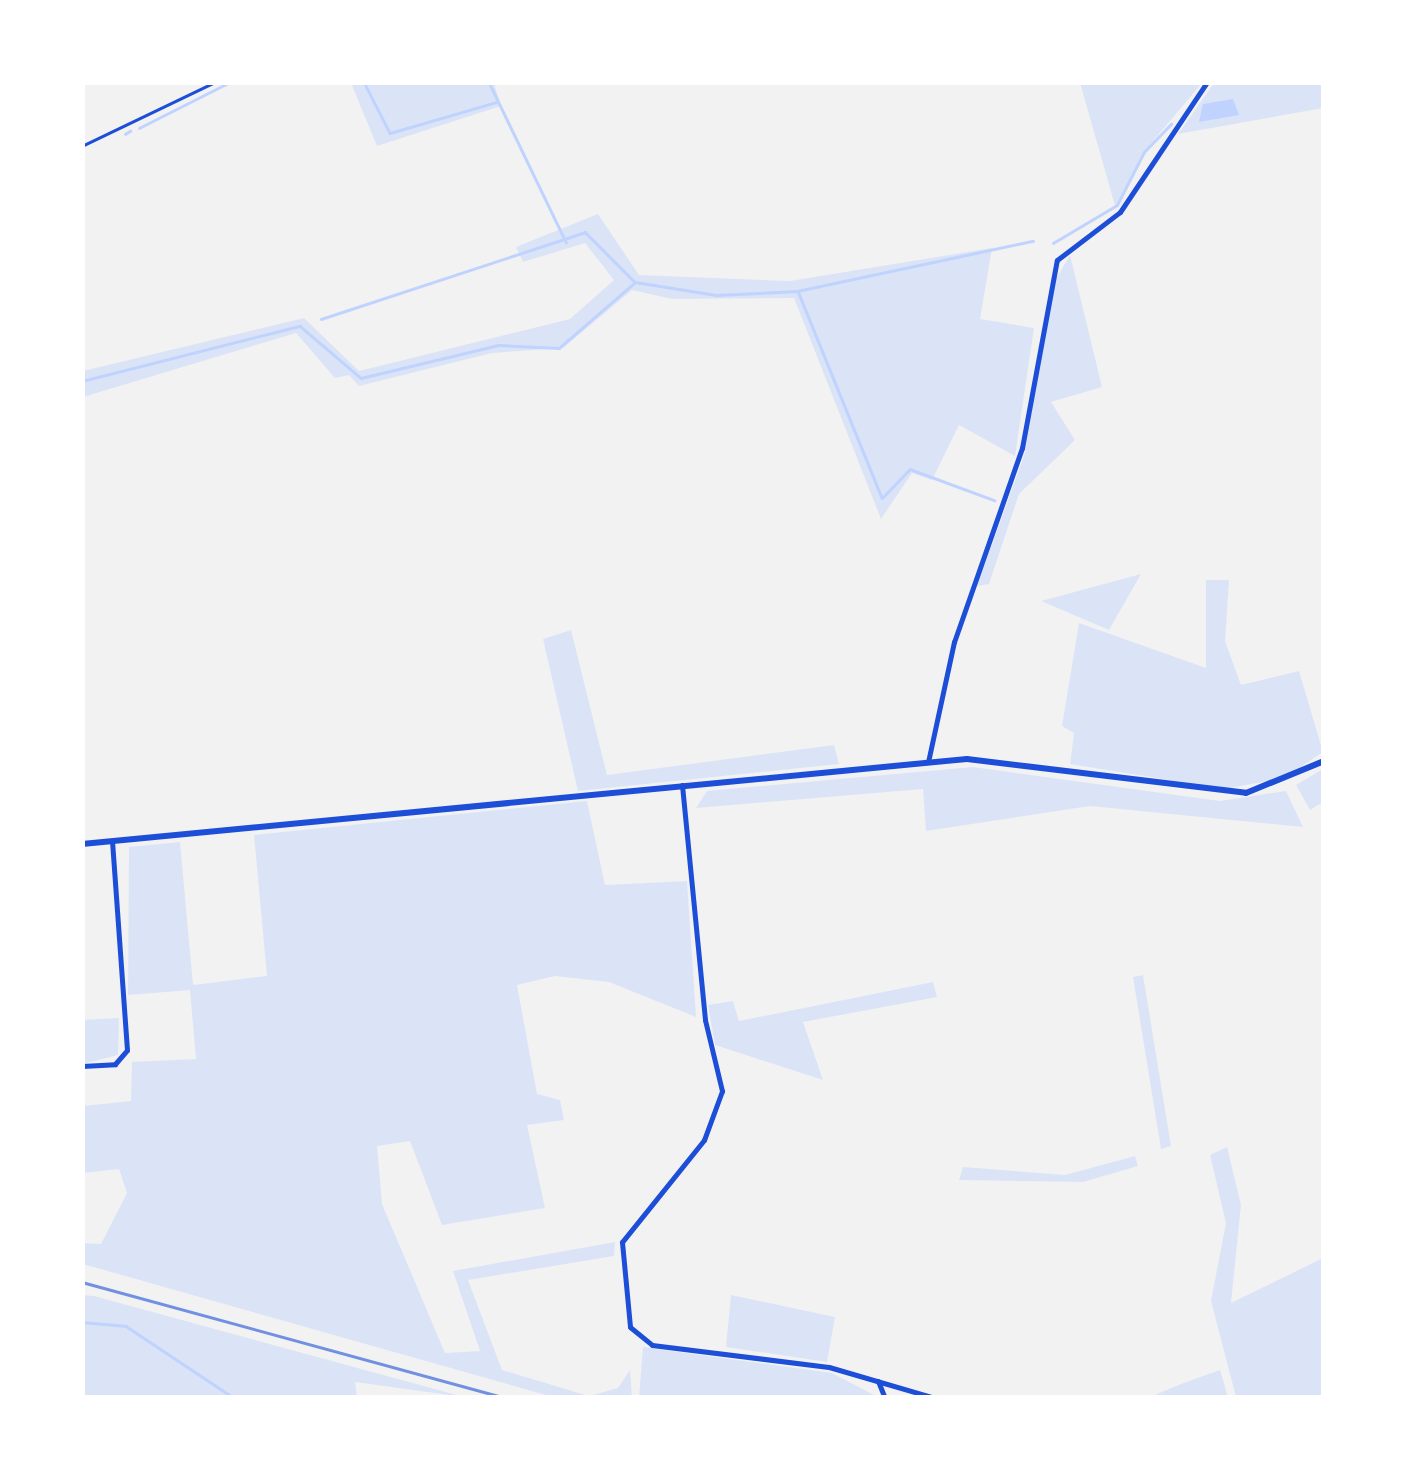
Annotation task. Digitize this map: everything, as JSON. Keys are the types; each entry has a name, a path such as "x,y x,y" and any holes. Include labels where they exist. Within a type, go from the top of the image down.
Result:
{"main road":[{"path":"82,844 928,762 1020,762 1246,793 1324,761"}],"street":[{"path":"928,762 954,642 1022,448 1057,260 1120,212 1208,82"},
{"path":"682,785 705,1020 722,1091 704,1140 628,1229 625,1312 652,1345 878,1382 935,1398"},
{"path":"82,1066 115,1064 127,1050 112,841"},
{"path":"878,1382 885,1398"},
{"path":"910,1398 919,1393"}],"lane":[{"path":"82,146 215,82"}],"shaded area":[{"path":"351,83 494,83 501,106 377,146"},
{"path":"1080,83 1202,83 1148,147 1116,209"},
{"path":"1214,83 1323,83 1323,108 1178,134"},
{"path":"598,214 639,275 790,281 992,248 980,319 1034,328 1015,456 959,425 932,480 912,473 881,519 794,298 672,299 632,290 563,348 492,353 359,386 349,375 335,378 296,333 83,397 83,371 304,318 359,371 570,319 614,280 585,243 523,262 516,247"},
{"path":"1070,255 1102,387 1051,402 1075,440 1019,494 989,584 977,586 1025,453 1052,286"},
{"path":"1141,574 1109,630 1041,601"},
{"path":"1206,580 1229,580 1225,641 1241,685 1299,671 1323,752 1284,778 1224,789 1070,764 1074,733 1062,726 1079,623 1206,668"},
{"path":"571,630 607,775 834,745 839,764 578,791 543,639"},
{"path":"973,767 1220,801 1286,791 1303,827 1090,806 926,831 923,789 696,808 707,791"},
{"path":"1323,769 1323,802 1310,810 1296,785"},
{"path":"587,801 605,885 687,881 696,1017 609,982 555,976 517,985 537,1094 560,1100 564,1120 527,1125 545,1208 442,1225 410,1141 377,1146 382,1204 445,1353 480,1351 453,1271 615,1242 614,1256 468,1280 502,1370 589,1396 618,1388 630,1370 632,1397 553,1397 83,1264 82,1243 101,1244 127,1193 119,1169 83,1173 83,1106 131,1101 132,1062 196,1059 190,990 128,995 129,847 180,842 193,985 267,976 254,835"},
{"path":"1143,975 1171,1146 1161,1149 1133,977"},
{"path":"933,982 937,997 803,1022 823,1080 715,1045 708,1005 733,1001 739,1021"},
{"path":"119,1018 118,1055 83,1064 82,1020"},
{"path":"1227,1147 1241,1205 1231,1303 1323,1258 1323,1397 1236,1397 1211,1301 1226,1223 1210,1155"},
{"path":"1135,1156 1138,1166 1083,1182 959,1180 963,1167 1065,1175"},
{"path":"82,1295 464,1397 355,1382 357,1397 83,1397"},
{"path":"731,1295 835,1317 827,1362 726,1347"},
{"path":"643,1347 832,1373 878,1397 639,1397"},
{"path":"1220,1370 1228,1397 1150,1397 1181,1384"}],"water":[{"path":"1233,99 1239,115 1199,122 1203,104"}],"waterway":[{"path":"139,128 230,82"},
{"path":"364,82 390,133 497,102"},
{"path":"489,82 566,242"},
{"path":"1053,243 1117,205 1144,152 1171,124"},
{"path":"125,134 130,131"},
{"path":"321,319 585,232 635,282 716,295 797,291 1033,241"},
{"path":"82,381 300,326 361,378 498,345 559,348 634,283"},
{"path":"798,291 882,498 910,469 994,500"},
{"path":"82,1322 126,1326 234,1398"}],"railway":[{"path":"82,1282 506,1398"}]}
